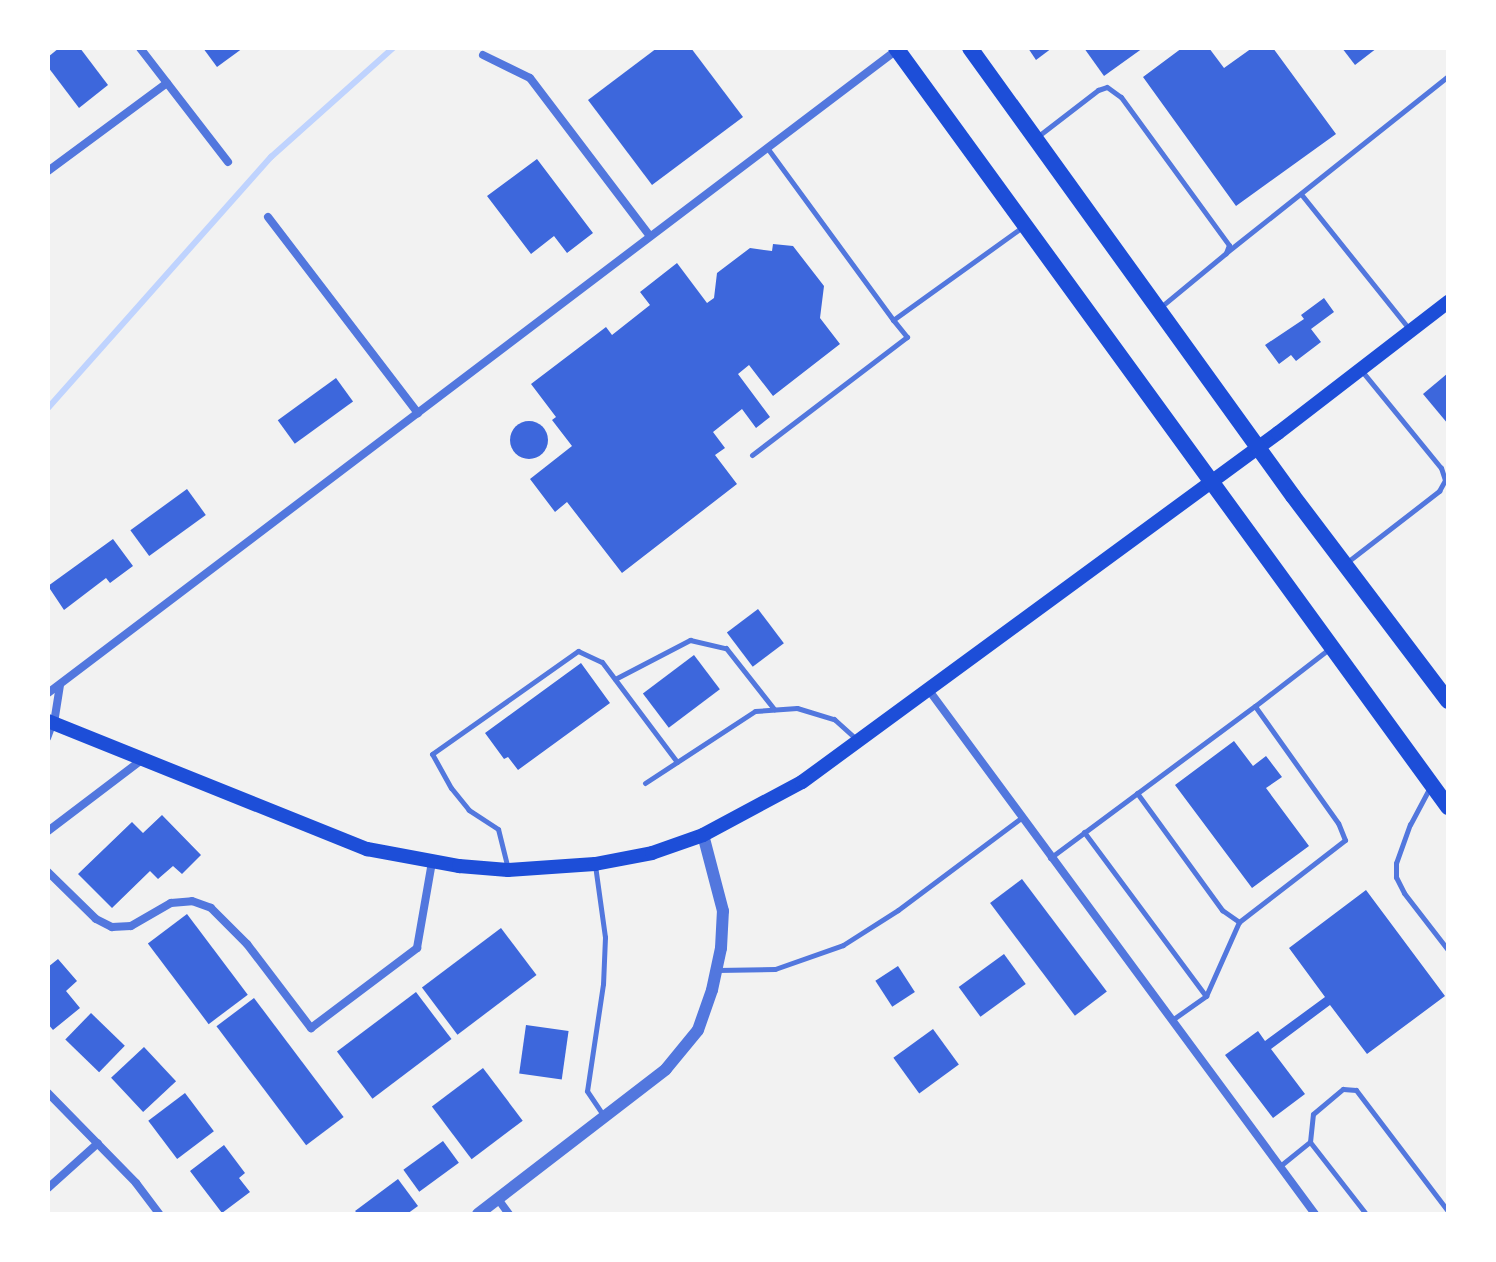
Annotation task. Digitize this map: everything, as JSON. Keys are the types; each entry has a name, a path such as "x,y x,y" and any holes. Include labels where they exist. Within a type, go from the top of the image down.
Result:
{"main road":[{"path":"970,48 1258,447 1448,701"},
{"path":"897,49 1209,483 1448,807"},
{"path":"51,722 318,832 367,849 432,862 508,870 595,864 652,853 703,835 802,782 1258,447 1448,302"}],"street":[{"path":"140,48 228,162"},
{"path":"48,693 897,49"},
{"path":"483,55 530,78 650,236"},
{"path":"48,171 167,83"},
{"path":"268,217 418,413"},
{"path":"51,722 60,685"},
{"path":"928,689 1315,1214"},
{"path":"48,831 143,759"},
{"path":"478,1214 666,1069 698,1030 716,970 723,911 703,835"},
{"path":"48,872 96,919 112,927 131,926 171,903 192,901 211,908 247,944 311,1028 417,948 432,862"},
{"path":"48,1093 98,1143 159,1214"},
{"path":"48,1188 98,1143"},
{"path":"498,1199 509,1214"}],"lane":[{"path":"1158,309 1448,76"},
{"path":"1035,139 1098,90 1107,87 1121,97 1229,245 1226,253"},
{"path":"752,455 907,337 767,148"},
{"path":"1301,193 1410,331"},
{"path":"893,320 1025,225"},
{"path":"1344,564 1439,491 1445,480 1441,468 1360,370"},
{"path":"615,679 690,640 726,648 774,709"},
{"path":"1050,858 1331,648"},
{"path":"508,870 498,829 469,810 451,788 432,754 578,651 602,662 677,762"},
{"path":"1171,1021 1206,996 1239,922 1345,840 1338,823 1255,706"},
{"path":"645,783 755,711 797,708 834,719 857,741"},
{"path":"48,738 51,722"},
{"path":"1432,785 1410,824 1396,863 1396,877 1404,893 1448,950"},
{"path":"1137,793 1222,910 1239,922"},
{"path":"716,970 775,969 843,945 898,910 1021,818"},
{"path":"1084,832 1206,996"},
{"path":"595,864 605,937 603,984 587,1091 604,1117"},
{"path":"1366,1214 1310,1142 1313,1114 1343,1089 1356,1090 1448,1211"},
{"path":"1280,1166 1310,1142"}],"building":[{"path":"59,48 80,48 108,85 79,108 48,67 48,57"},
{"path":"203,48 243,48 217,67"},
{"path":"657,48 691,48 743,117 652,185 588,100"},
{"path":"1028,48 1052,48 1036,60"},
{"path":"1084,48 1143,48 1104,76"},
{"path":"1182,48 1209,48 1224,68 1252,48 1273,48 1336,134 1236,206 1143,77"},
{"path":"1342,48 1377,48 1355,65"},
{"path":"537,159 593,233 567,253 554,236 531,254 487,196"},
{"path":"773,244 793,246 824,286 820,318 840,344 773,396 749,365 738,374 770,417 756,428 742,409 713,432 725,448 715,455 737,484 622,573 567,502 555,512 530,479 572,446 552,420 556,417 531,384 606,327 612,335 650,305 640,292 677,263 707,303 714,298 717,273 750,248 772,251"},
{"path":"1324,298 1334,312 1311,329 1321,342 1296,361 1291,355 1279,364 1265,345 1304,319 1301,315"},
{"path":"1448,373 1448,424 1423,394"},
{"path":"336,378 353,401 295,444 278,420"},
{"path":"529,421 542,427 548,440 542,453 529,459 516,453 510,440 516,427"},
{"path":"187,489 206,515 149,556 130,530"},
{"path":"113,539 133,566 110,583 106,578 64,610 48,586"},
{"path":"758,609 784,643 753,667 727,632"},
{"path":"694,655 720,689 669,728 643,694"},
{"path":"581,663 610,703 518,770 508,757 504,759 485,733"},
{"path":"1234,741 1253,766 1266,756 1282,777 1266,788 1309,846 1252,888 1175,785"},
{"path":"162,815 201,855 182,874 173,866 158,879 150,871 112,908 78,874 132,822 143,833"},
{"path":"1022,879 1107,992 1075,1016 990,903"},
{"path":"1366,890 1445,996 1367,1054 1330,1005 1271,1049 1305,1094 1273,1118 1225,1055 1258,1031 1265,1041 1325,997 1289,948"},
{"path":"187,914 248,995 209,1024 148,943"},
{"path":"501,928 537,975 457,1035 422,988"},
{"path":"1004,954 1026,984 980,1017 959,987"},
{"path":"58,959 77,981 66,991 80,1008 53,1030 48,1024 48,967"},
{"path":"898,966 915,992 892,1007 875,981"},
{"path":"416,992 452,1039 372,1099 337,1052"},
{"path":"254,998 344,1117 306,1145 216,1026"},
{"path":"91,1013 125,1046 99,1072 65,1040"},
{"path":"526,1025 569,1031 562,1080 519,1074"},
{"path":"933,1029 959,1065 919,1093 893,1058"},
{"path":"144,1047 176,1081 143,1112 111,1078"},
{"path":"483,1068 523,1121 472,1159 432,1107"},
{"path":"185,1093 214,1131 177,1159 148,1121"},
{"path":"443,1141 459,1163 419,1192 403,1170"},
{"path":"224,1145 245,1173 239,1178 250,1192 222,1213 190,1171"},
{"path":"398,1179 418,1206 407,1214 358,1214 355,1211"}],"waterway":[{"path":"48,408 271,157 393,48"}]}
